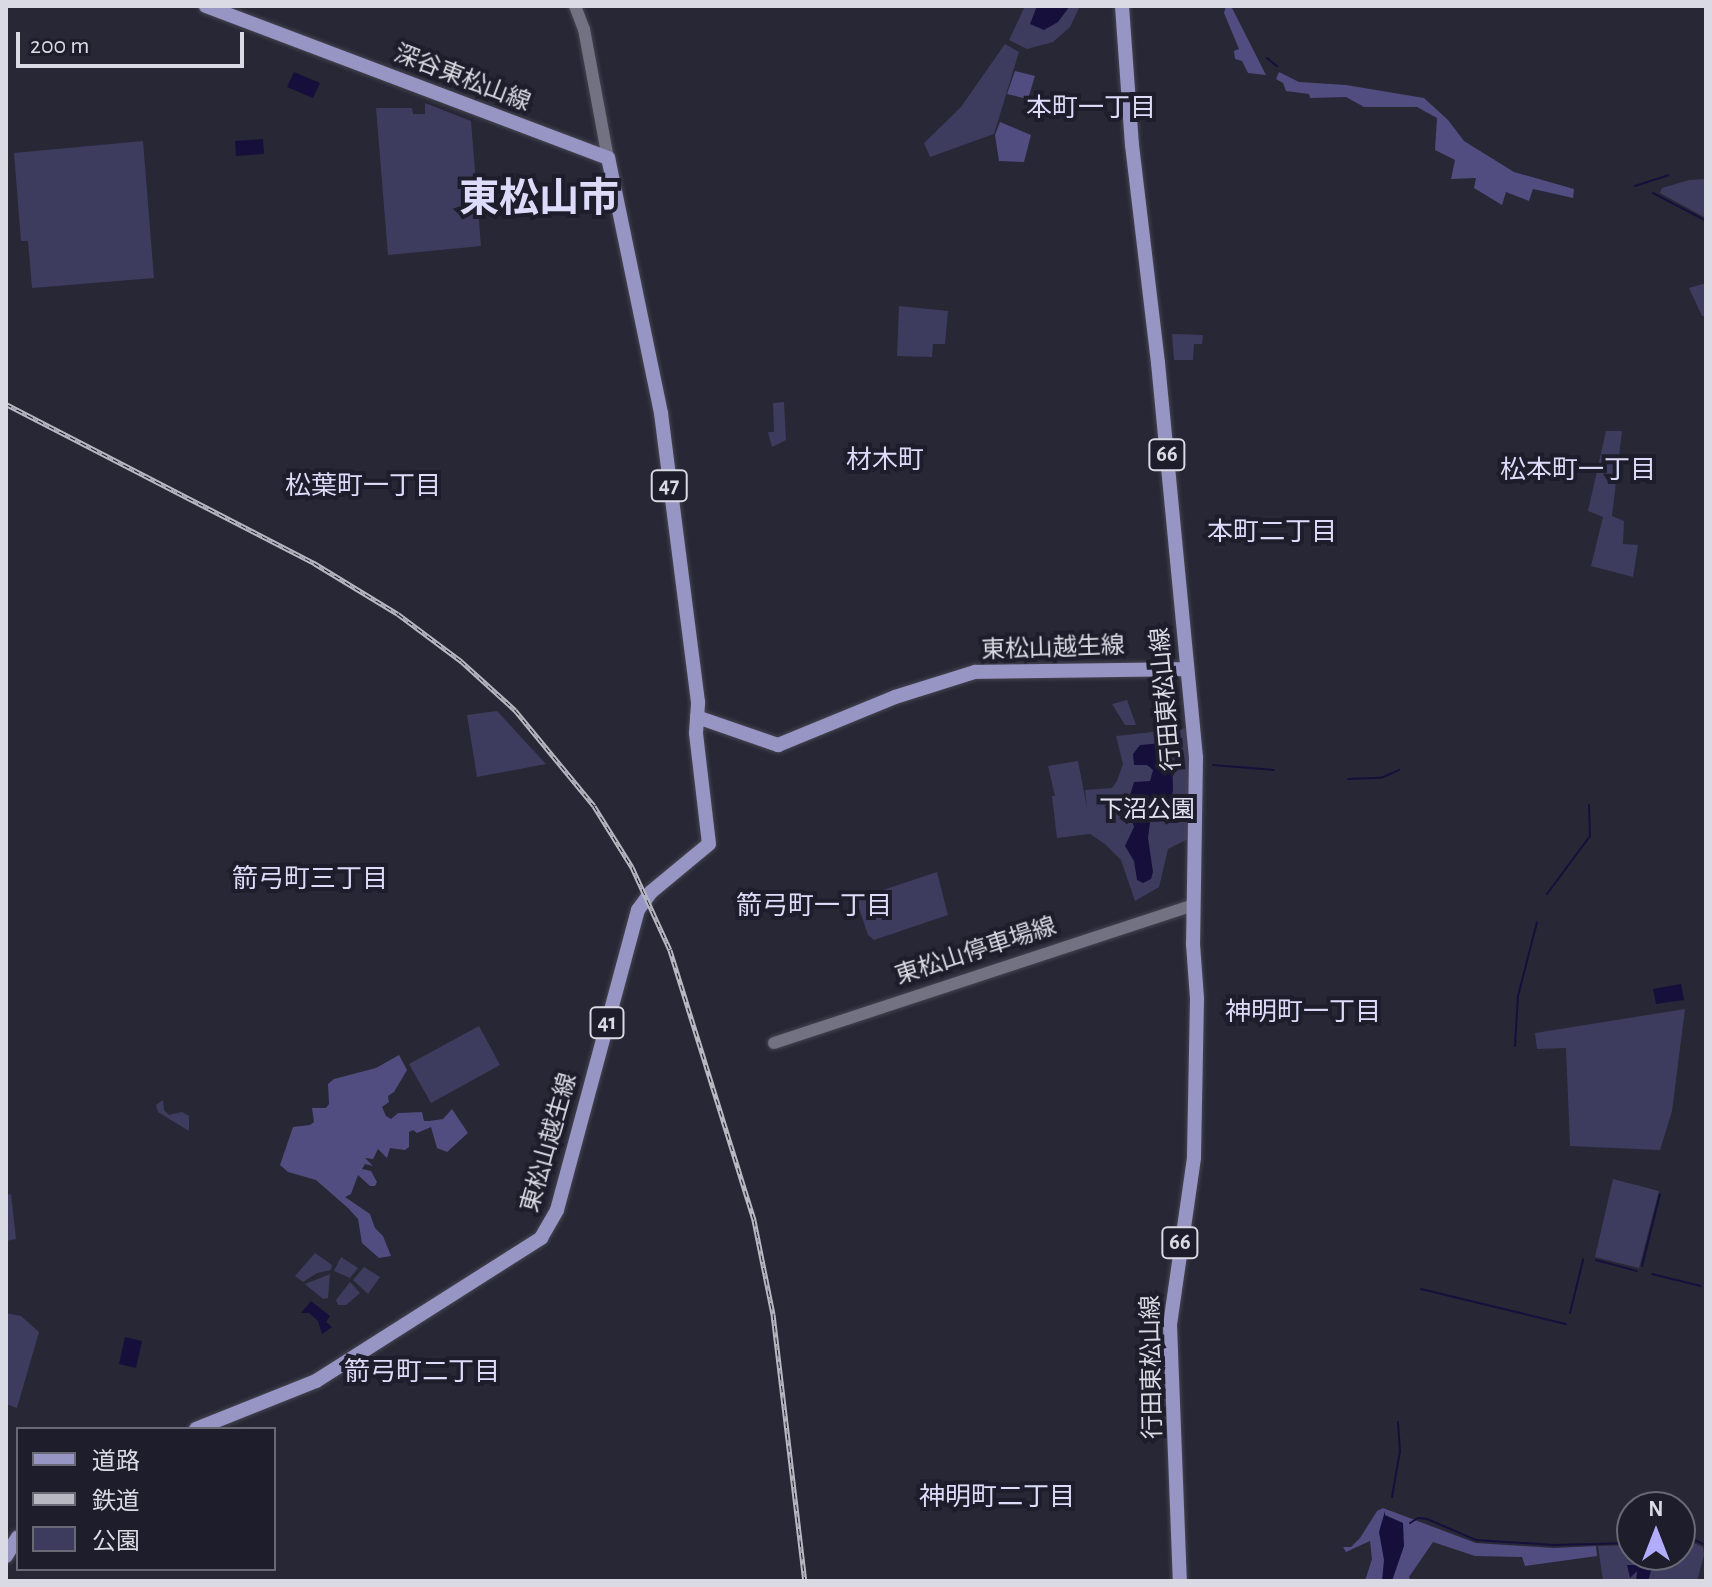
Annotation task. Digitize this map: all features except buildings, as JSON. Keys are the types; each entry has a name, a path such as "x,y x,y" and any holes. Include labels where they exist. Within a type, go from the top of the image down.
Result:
{"main road":[{"name":"深谷東松山線","path":"206,6 608,158"},
{"path":"575,6 584,29 608,158"},
{"name":"行田東松山線","path":"1122,6 1132,145 1158,363 1197,770 1193,905 1197,999 1194,1158 1170,1325 1180,1581"},
{"name":"47","path":"608,158 661,413 697,717"},
{"name":"東松山越生線","path":"201,1427 316,1381 541,1238 557,1210 638,910 651,892 709,844 697,717 778,745 895,697 975,672 1187,669"},
{"name":"東松山停車場線","path":"774,1043 1193,905"}],"green space":[{"path":"1025,6 1080,6 1070,27 1053,42 1027,49 1009,40"},
{"path":"1005,44 1019,52 994,134 930,157 924,143 961,107"},
{"path":"425,103 471,121 481,246 388,255 376,108 412,108 413,114 425,114"},
{"path":"143,141 154,278 32,288 28,241 21,241 14,153"},
{"path":"1706,179 1706,218 1660,193 1662,188 1689,180"},
{"path":"1706,283 1706,316 1702,316 1689,288"},
{"path":"899,306 948,311 945,344 933,344 932,357 897,356"},
{"path":"1172,334 1203,335 1202,344 1194,344 1193,360 1174,360"},
{"path":"784,402 786,440 772,447 768,432 774,432 773,403"},
{"path":"1606,431 1622,431 1612,516 1624,521 1623,544 1638,545 1633,577 1591,566 1603,517 1588,511"},
{"path":"1127,700 1136,725 1125,725 1112,704"},
{"path":"497,711 546,764 477,777 467,715"},
{"name":"下沼公園","path":"1190,728 1188,839 1168,849 1159,887 1135,901 1121,860 1105,844 1090,834 1057,838 1052,796 1055,796 1048,766 1078,761 1087,808 1085,790 1112,788 1117,781 1123,764 1116,736"},
{"path":"937,872 948,915 874,940 868,935 856,899"},
{"path":"1685,1009 1672,1111 1660,1150 1570,1146 1566,1048 1537,1049 1535,1033"},
{"path":"479,1026 500,1065 431,1103 409,1064"},
{"path":"163,1100 164,1110 169,1115 182,1112 189,1116 189,1131 158,1112 156,1105"},
{"path":"1613,1179 1659,1191 1639,1268 1595,1257"},
{"path":"11,1194 16,1239 6,1241 6,1195"},
{"path":"315,1253 332,1265 331,1270 317,1273 303,1282 295,1276"},
{"path":"341,1257 358,1268 350,1278 334,1271"},
{"path":"364,1267 380,1277 368,1294 353,1280"},
{"path":"330,1274 328,1298 323,1299 305,1284"},
{"path":"350,1282 360,1293 346,1305 338,1305 336,1300"},
{"path":"6,1313 21,1316 39,1332 17,1408 6,1404"},
{"path":"1696,1544 1703,1547 1704,1555 1697,1581 1603,1581 1598,1546 1616,1545 1616,1571 1696,1571"}],"shaded area":[{"path":"1037,6 1070,6 1058,22 1044,30 1030,24"},
{"path":"1226,6 1231,6 1266,75 1248,73 1242,61 1235,59 1234,51 1239,49 1224,13"},
{"path":"1015,71 1035,76 1028,99 1007,94"},
{"path":"294,72 320,83 313,98 287,87"},
{"path":"1279,72 1299,82 1346,85 1424,98 1448,120 1464,141 1514,172 1574,189 1573,198 1533,189 1529,201 1506,192 1502,205 1474,188 1476,178 1451,179 1455,160 1435,150 1437,118 1417,107 1364,107 1346,97 1310,98 1309,94 1286,91 1283,83 1276,79"},
{"path":"1000,122 1031,135 1024,162 999,161 995,135"},
{"path":"263,139 264,154 236,156 235,141"},
{"path":"1162,743 1172,752 1173,791 1171,799 1150,822 1148,838 1153,872 1151,879 1143,883 1137,880 1134,861 1125,846 1134,827 1127,805 1134,782 1150,781 1153,770 1147,765 1134,765 1133,754 1140,745"},
{"path":"1681,984 1684,1000 1656,1004 1653,989"},
{"path":"399,1055 407,1070 394,1092 388,1096 389,1102 382,1107 386,1116 391,1119 398,1113 422,1112 424,1121 429,1121 443,1119 452,1109 468,1133 447,1152 437,1148 431,1127 417,1133 413,1130 409,1132 409,1147 405,1150 390,1148 387,1158 378,1149 373,1159 365,1158 373,1166 365,1164 362,1169 371,1171 377,1182 375,1186 370,1186 358,1175 351,1194 345,1197 370,1214 375,1228 383,1236 391,1256 379,1258 362,1243 358,1219 348,1208 316,1180 288,1172 280,1165 293,1127 310,1125 314,1122 312,1108 326,1108 329,1104 328,1084 334,1079 376,1068"},
{"path":"311,1301 330,1316 326,1322 332,1327 322,1334 318,1321 309,1313 301,1313"},
{"path":"125,1337 142,1341 136,1368 119,1364"},
{"path":"1383,1508 1476,1543 1554,1548 1596,1546 1597,1556 1525,1566 1522,1557 1475,1556 1433,1542 1409,1577 1411,1581 1365,1581 1372,1559 1370,1541 1346,1552 1343,1547 1351,1547 1377,1511"},
{"path":"1385,1511 1385,1515 1403,1523 1404,1546 1392,1581 1382,1581 1384,1560 1379,1532"},
{"path":"1637,1571 1651,1571 1648,1581 1636,1581"}],"waterway":[{"path":"1267,58 1277,66"},
{"path":"1635,186 1668,175"},
{"path":"1653,193 1706,221"},
{"path":"1213,765 1274,770"},
{"path":"1348,779 1381,778 1399,770"},
{"path":"1547,894 1590,836 1589,805"},
{"path":"1515,1046 1518,996 1537,922"},
{"path":"1642,1266 1660,1194"},
{"path":"1570,1313 1583,1260"},
{"path":"1596,1260 1637,1271"},
{"path":"1652,1274 1701,1286"},
{"path":"1421,1289 1566,1324"},
{"path":"1392,1497 1400,1451 1398,1422"},
{"path":"1410,1523 1418,1518 1427,1519 1476,1540 1554,1545 1616,1543"},
{"path":"1696,1541 1703,1544"}],"railway":[{"path":"6,404 314,563 398,614 461,661 515,710 594,806 632,867 670,950 754,1220 773,1314 805,1581"}],"district":[{"name":"本町一丁目","path":"1091,109"},
{"name":"東松山市","path":"539,199"},
{"name":"材木町","path":"885,461"},
{"name":"松本町一丁目","path":"1578,471"},
{"name":"松葉町一丁目","path":"363,487"},
{"name":"本町二丁目","path":"1272,533"},
{"name":"箭弓町三丁目","path":"310,880"},
{"name":"箭弓町一丁目","path":"814,907"},
{"name":"神明町一丁目","path":"1303,1013"},
{"name":"箭弓町二丁目","path":"422,1373"},
{"name":"神明町二丁目","path":"997,1498"}]}
